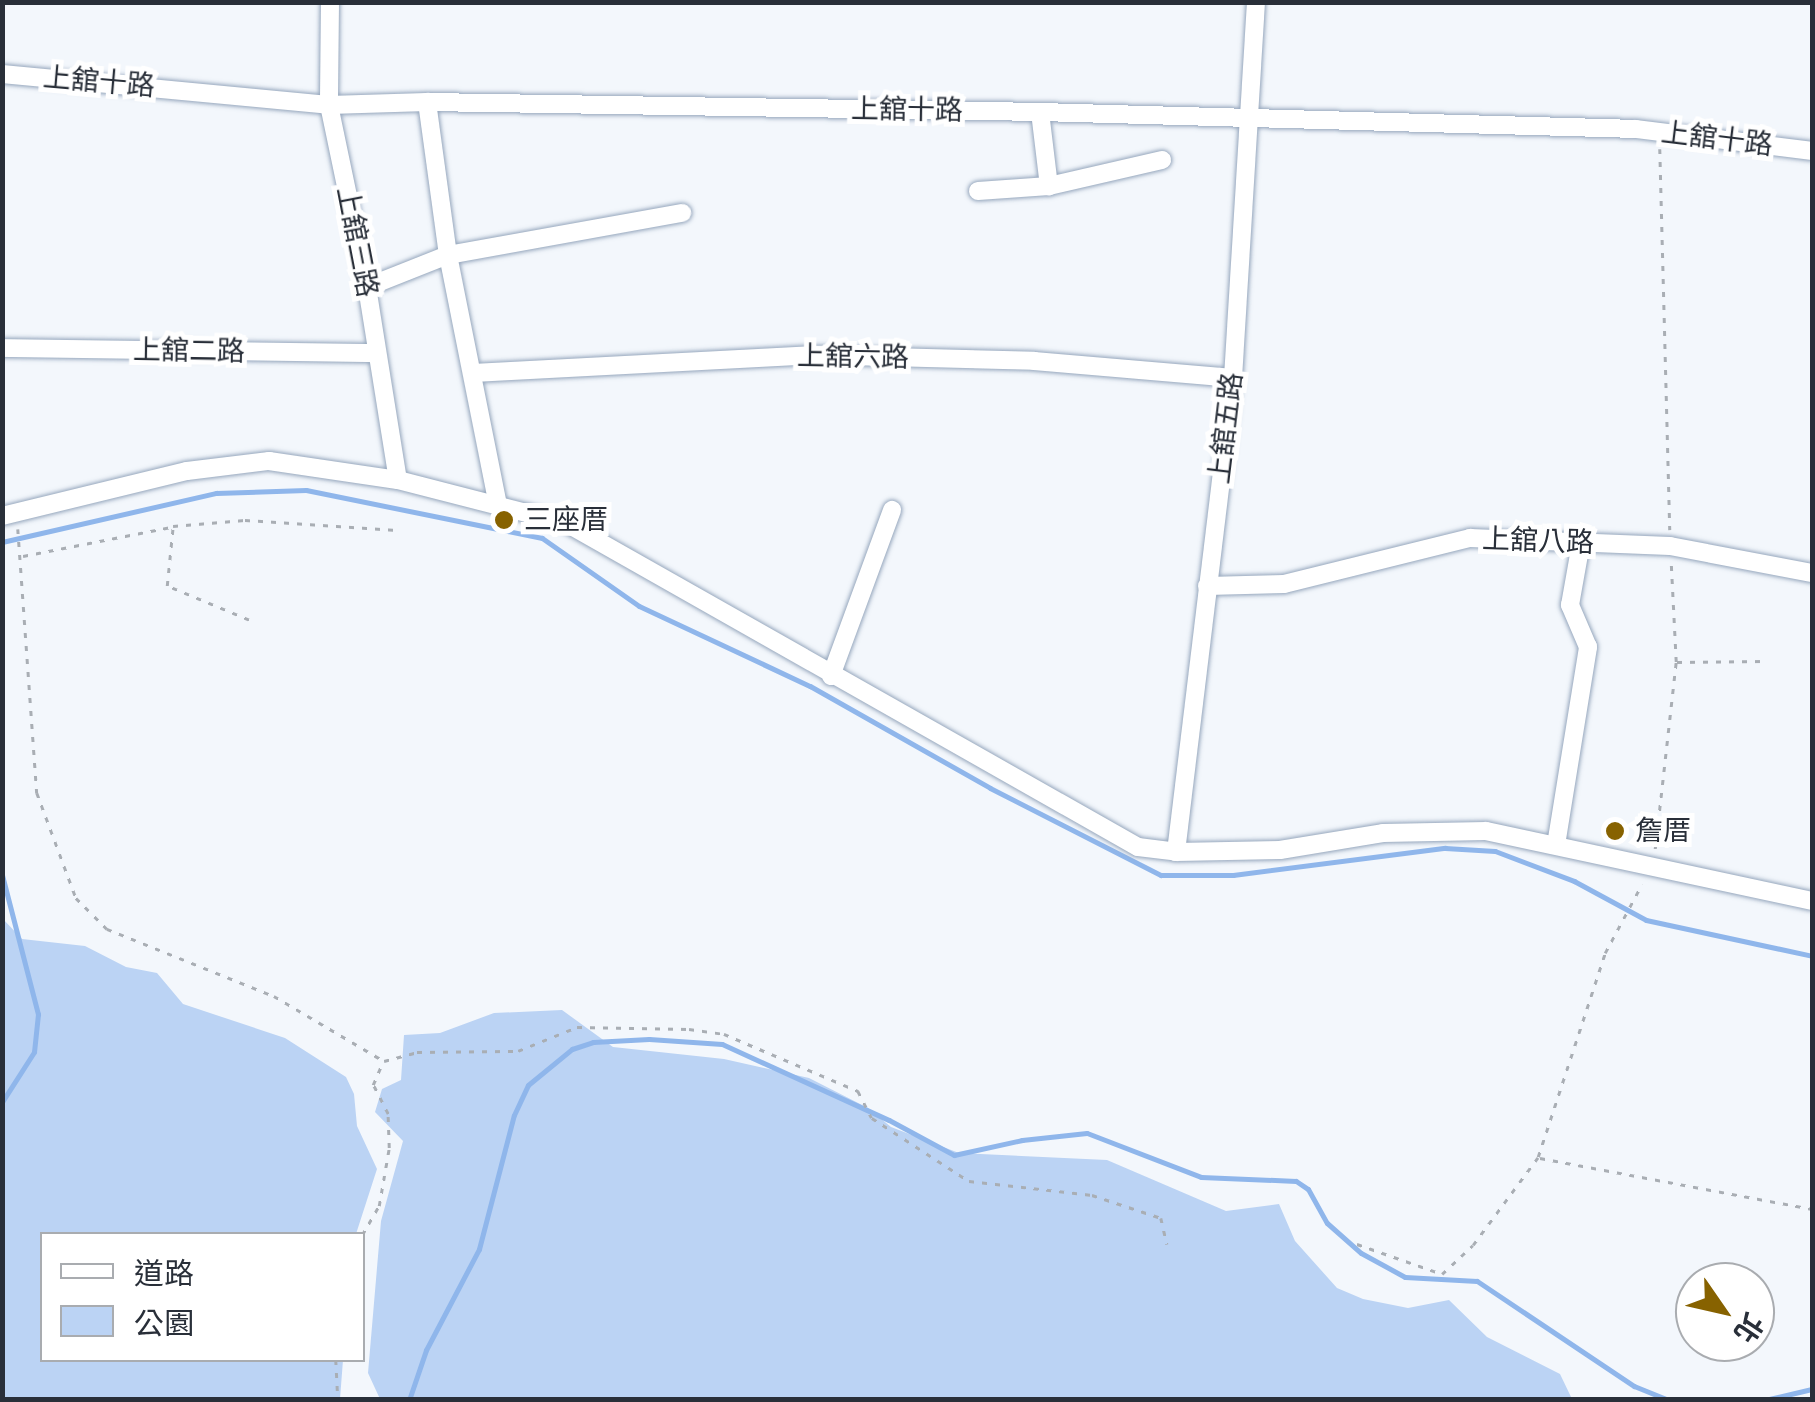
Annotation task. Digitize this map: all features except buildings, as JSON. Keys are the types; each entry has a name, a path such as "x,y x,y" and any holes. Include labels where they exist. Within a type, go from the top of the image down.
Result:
{"street":[{"name":"上舘三路","path":"330,2 330,104 367,287 398,480"},
{"name":"上舘五路","path":"1176,852 1233,378 1256,2"},
{"name":"上舘十路","path":"2,74 330,104 427,102 1248,118 1660,132 1812,151"},
{"path":"427,102 448,255 498,505"},
{"path":"1040,112 1049,186"},
{"path":"978,191 1049,186 1162,160"},
{"path":"367,287 448,255 682,213"},
{"name":"上舘二路","path":"2,348 375,353"},
{"name":"上舘六路","path":"473,373 811,355 1034,361 1233,378"},
{"path":"9,514 187,471 269,461 398,480 566,523 1138,847 1176,852 1280,850 1383,833 1486,830 1812,901"},
{"path":"831,676 892,510"},
{"name":"上舘八路","path":"1207,586 1284,584 1470,538 1670,546 1812,572"},
{"path":"1556,844 1588,648 1570,605 1581,543"}],"path":[{"path":"1358,1244 1442,1274 1473,1246 1538,1158 1605,952 1652,864 1676,662 1660,132"},
{"path":"9,514 23,556 37,793 76,898 107,930 274,996 384,1060 417,1052 518,1052 576,1027 689,1029 724,1034 858,1091 872,1118 969,1182 1092,1195 1161,1218 1167,1244"},
{"path":"23,556 173,526 245,520 398,530"},
{"path":"173,526 167,586 249,620"},
{"path":"1676,662 1765,661"},
{"path":"364,1232 379,1206 388,1148 388,1114 373,1085 384,1060"},
{"path":"1538,1158 1812,1208"},
{"path":"336,1362 338,1400"}],"green space":[{"path":"3,919 22,939 85,946 126,967 157,973 183,1004 285,1038 346,1077 354,1094 357,1126 377,1169 357,1232 40,1232 40,1362 343,1362 340,1399 3,1399"},
{"path":"562,1010 613,1047 724,1059 809,1078 868,1108 891,1127 959,1153 1107,1160 1226,1211 1279,1204 1295,1241 1337,1288 1363,1299 1408,1308 1449,1300 1487,1337 1560,1374 1572,1399 380,1399 368,1373 381,1221 403,1141 375,1112 382,1089 401,1080 404,1035 440,1033 494,1013"}],"waterway":[{"path":"2,542 216,493 306,490 542,538 639,606 810,686 990,788 1161,875 1233,875 1445,848 1495,851 1574,881 1646,920 1812,956"},
{"path":"2,875 38,1014 34,1052 2,1102"},
{"path":"409,1400 426,1350 479,1249 514,1115 528,1085 572,1049 593,1042 649,1039 722,1044 889,1120 954,1155 1022,1140 1087,1133 1201,1177 1296,1181 1308,1189 1327,1223 1361,1253 1405,1277 1477,1281 1634,1386 1669,1400"},
{"path":"1765,1400 1812,1389"}],"place":[{"name":"三座厝","path":"504,520"},
{"name":"詹厝","path":"1615,831"}]}
